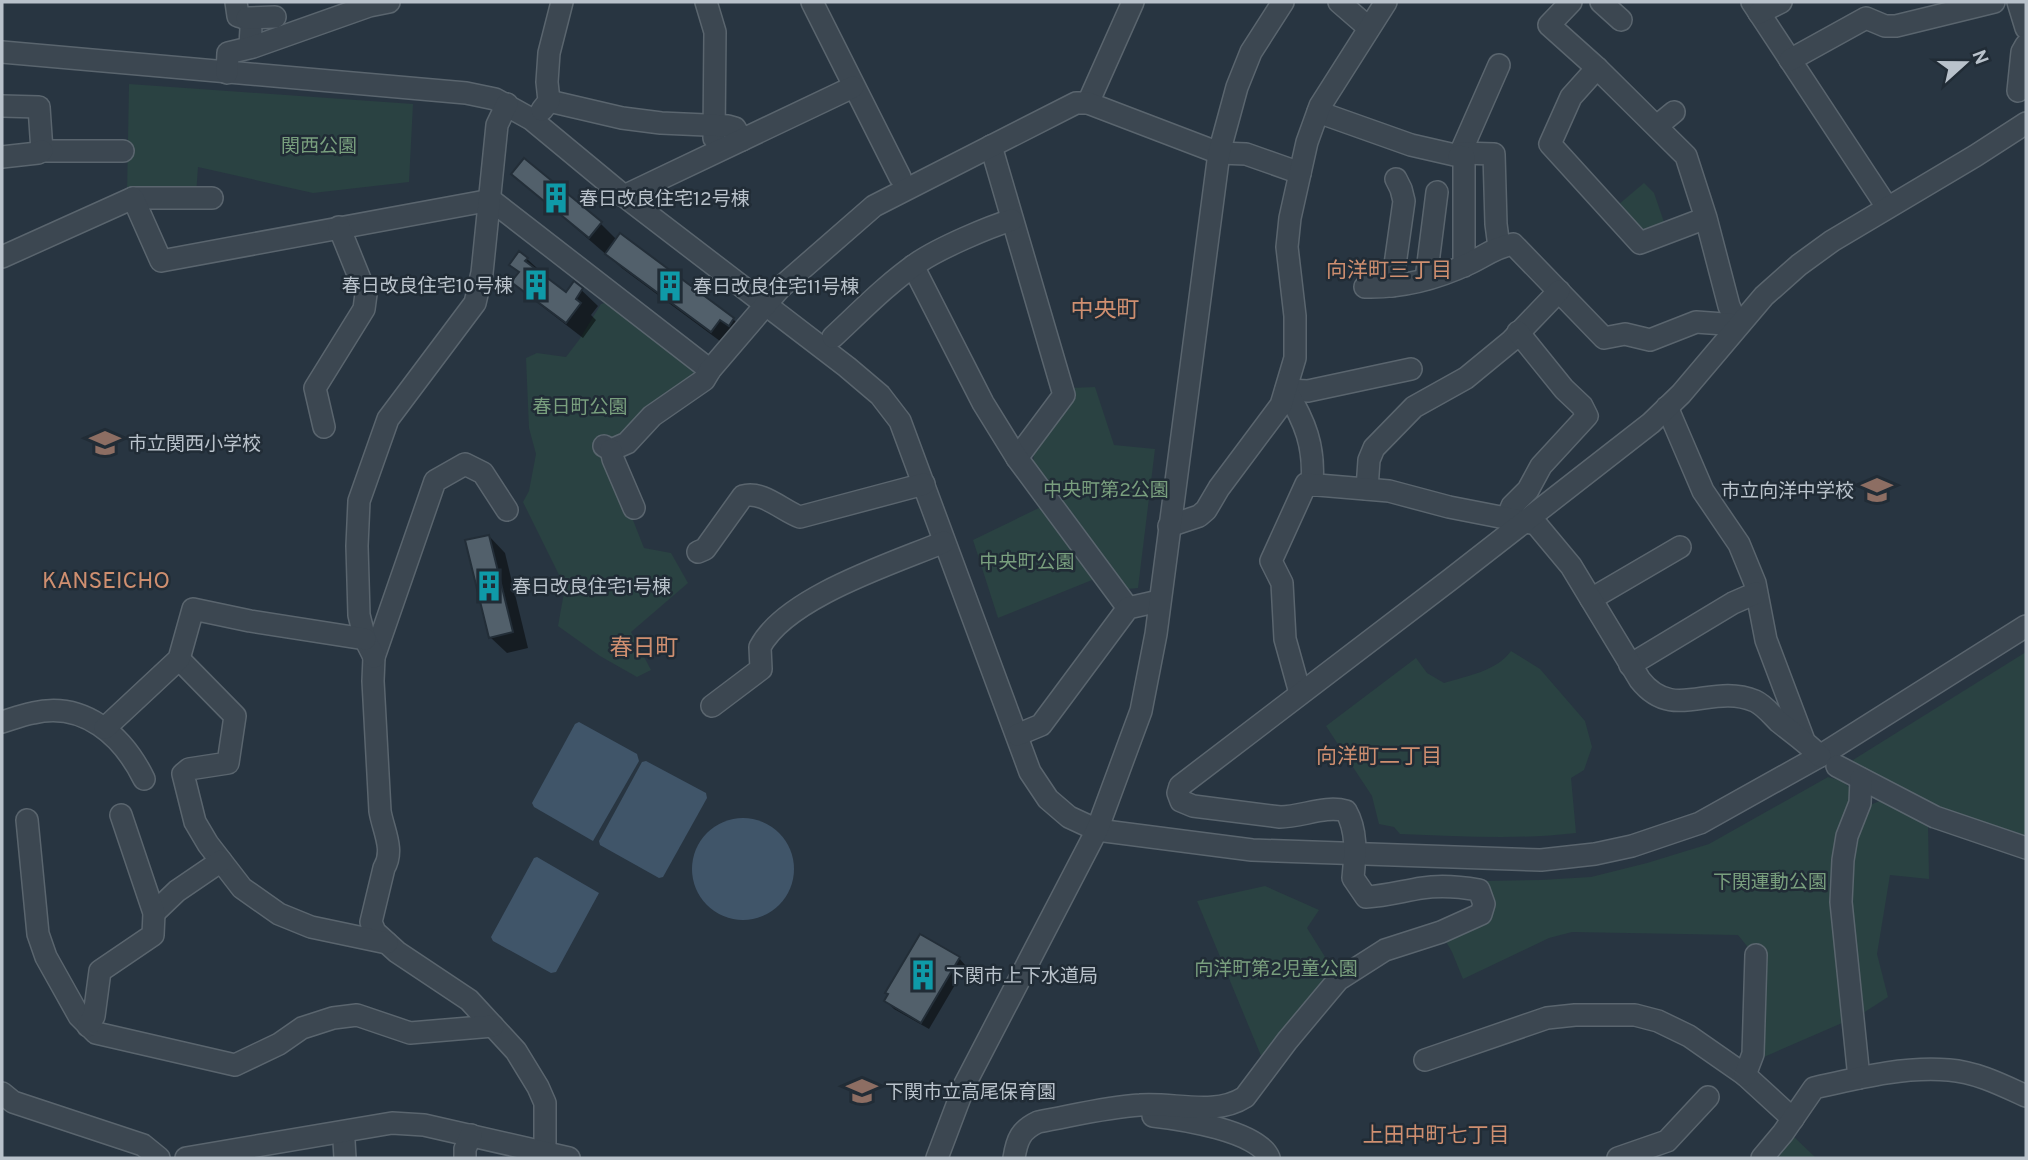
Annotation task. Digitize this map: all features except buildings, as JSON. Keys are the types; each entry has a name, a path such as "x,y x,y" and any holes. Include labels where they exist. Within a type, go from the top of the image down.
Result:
{"street":[{"path":"227,73 228,53 389,2"},
{"path":"531,119 546,107 549,101 549,53 562,2"},
{"path":"706,2 715,32 713,126 719,151"},
{"path":"812,2 900,177"},
{"path":"1088,103 1133,2"},
{"path":"937,1158 965,1084 1097,830 1141,711 1159,601 1219,153 1237,87 1251,52 1283,2"},
{"path":"1339,2 1369,28"},
{"path":"1168,526 1199,516 1206,510 1219,488 1281,405 1295,358 1295,316 1287,247 1290,218 1307,142 1318,112 1386,2"},
{"path":"1571,2 1549,25 1686,156 1706,218 1729,306 1738,326"},
{"path":"1601,2 1621,20"},
{"path":"1781,2 1755,8 1887,207"},
{"path":"1790,60 1866,18 1885,26 1896,26 1994,2"},
{"path":"2018,2 2026,28"},
{"path":"242,10 250,22 251,47"},
{"path":"242,10 275,17"},
{"path":"2018,91 2022,52 2026,45"},
{"path":"2,52 466,93 495,99 531,119 624,196 847,367 892,408 900,421 1030,772 1048,799 1069,817 1097,830 1252,850 1355,855 1541,860 1595,854 1632,846 1700,823 1828,761 2026,626"},
{"path":"1460,155 1499,65"},
{"path":"1597,68 1571,97 1550,144 1640,243 1706,218"},
{"path":"624,196 853,87"},
{"path":"549,101 622,118 735,128 742,140"},
{"path":"634,508 608,448 627,443 652,416 704,380 710,369 780,288 874,206 1063,108 1076,103 1088,103 1219,153 1246,154 1300,173"},
{"path":"507,104 497,125 482,273 475,303 388,419 359,501 357,594 370,648 380,811 390,849 371,922 375,932 387,943 469,1000 516,1051 545,1103 545,1152"},
{"path":"2,106 40,107 42,151"},
{"path":"1318,112 1411,145 1460,155 1494,154 1499,247"},
{"path":"1657,126 1674,112"},
{"path":"1013,1158 1017,1139 1026,1128 1038,1122 1137,1105 1169,1104 1219,1108 1236,1103 1245,1097 1338,980 1385,950 1441,932 1480,914 1484,904 1479,890 1469,888 1424,888 1387,896 1366,897 1353,878 1354,832 1346,811 1336,808 1294,817 1280,817 1194,807 1181,801 1178,793 1180,786 1189,776 1300,693 1516,520 1613,454 1667,407 1764,296 1798,265 1832,241 2026,123"},
{"path":"991,146 1064,396 1017,458"},
{"path":"2,157 42,151 123,151"},
{"path":"1460,155 1464,157 1464,265"},
{"path":"1392,286 1404,201 1396,179"},
{"path":"1426,279 1437,192"},
{"path":"133,198 161,261 491,200 710,369"},
{"path":"2,257 133,198 212,198"},
{"path":"833,337 913,267 997,224 1012,220"},
{"path":"324,427 315,388 364,309 366,294 340,227"},
{"path":"1365,287 1392,286 1426,279 1464,265 1499,247 1513,244 1604,338 1625,334 1650,340 1696,322 1738,326"},
{"path":"913,267 983,403 1017,458 1128,608"},
{"path":"1367,489 1368,460 1374,448 1414,407 1466,378 1511,341 1559,290"},
{"path":"1516,520 1513,506 1528,490 1541,466 1587,416 1582,406 1564,389 1518,332"},
{"path":"1286,390 1308,391 1410,369"},
{"path":"1286,390 1309,432 1312,484"},
{"path":"1667,407 1703,491 1739,544 1755,583 1766,640 1803,738"},
{"path":"370,648 435,481 465,464 483,472 507,510"},
{"path":"698,552 705,549 743,496 749,494 800,517 923,484"},
{"path":"1300,693 1285,639 1282,583 1270,561 1306,484 1389,491 1449,507 1536,524 1571,566 1630,665 1649,692 1658,698 1685,700 1715,695 1757,701 1828,761 1861,779 1935,817 2023,842"},
{"path":"712,706 761,669 759,652 762,643 792,614 825,591 944,541"},
{"path":"1591,599 1680,547"},
{"path":"1630,665 1733,603 1756,593"},
{"path":"1017,735 1041,725 1128,608 1159,601"},
{"path":"105,728 179,659 193,609 370,648"},
{"path":"179,659 235,716 228,764 189,769 183,774 195,822 221,861 242,888 279,914 311,927 387,943"},
{"path":"2,722 35,712 80,713 105,728 134,758 144,779"},
{"path":"1859,1078 1841,902 1843,860 1847,836 1860,803 1861,779"},
{"path":"88,1026 94,1016 100,971 153,935 154,913 121,815"},
{"path":"27,820 38,934 53,969 79,1016 96,1033 235,1065 279,1044 302,1028 333,1018 357,1015 410,1033 493,1026"},
{"path":"154,913 177,891 221,861"},
{"path":"1745,1075 1753,1054 1756,955"},
{"path":"1425,1060 1546,1018 1636,1015 1658,1021 1689,1036 1745,1075 1793,1119"},
{"path":"1762,1158 1814,1088 1892,1072 1950,1070 1997,1083 2026,1096"},
{"path":"2,1093 13,1102 143,1145 159,1158"},
{"path":"1618,1158 1667,1141 1708,1097"},
{"path":"1110,1110 1176,1119 1243,1136 1264,1149 1269,1158"},
{"path":"186,1158 392,1123 424,1125 569,1158"},
{"path":"465,1158 465,1149 471,1135"}],"green space":[{"name":"関西公園","path":"129,84 413,104 409,182 313,193 198,167 196,196 127,196"},
{"path":"1644,183 1654,193 1665,225 1648,231 1636,226 1618,205"},
{"name":"春日町公園","path":"612,301 699,370 608,457 644,548 671,553 688,583 631,632 651,670 637,677 600,656 558,626 565,587 523,502 529,491 536,454 529,428 526,358 537,353 566,357 601,304"},
{"name":"中央町第2公園","path":"1095,387 1114,445 1155,449 1138,588 1127,589 1033,467 1034,448 1075,398 1070,388"},
{"name":"中央町公園","path":"1043,506 1097,578 998,618 973,540"},
{"path":"1511,651 1540,669 1585,721 1592,747 1584,770 1571,778 1576,833 1510,837 1400,834 1394,827 1379,824 1372,796 1326,726 1416,658 1427,673 1444,683 1490,668"},
{"path":"2026,652 2026,839 1955,818 1855,764 1853,760"},
{"name":"下関運動公園","path":"1828,777 1842,781 1849,787 1851,805 1849,1020 1757,1060 1751,951 1738,935 1572,932 1549,938 1463,979 1444,938 1488,915 1486,881 1591,877 1647,863 1709,844"},
{"name":"下関運動公園","path":"1882,800 1928,824 1929,879 1890,875 1877,954 1888,997 1860,1015 1851,890 1853,852 1868,806"},
{"name":"向洋町第2児童公園","path":"1265,886 1319,910 1307,928 1335,973 1264,1063 1197,901"},
{"path":"1792,1135 1816,1158 1774,1158"}],"water":[{"path":"579,722 637,754 639,761 593,841 534,807 532,803 575,724"},
{"path":"646,761 706,793 707,798 663,877 659,878 600,845 599,841 642,762"},
{"path":"743,818 763,822 779,833 790,849 794,869 790,889 779,905 763,916 743,920 723,916 707,905 696,889 692,869 696,849 707,833 723,822"},
{"path":"537,857 599,893 556,972 551,973 493,941 491,937 534,858"}],"place":[{"name":"春日改良住宅12号棟","path":"556,198"},
{"name":"春日改良住宅10号棟","path":"536,285"},
{"name":"春日改良住宅11号棟","path":"670,286"},
{"name":"市立関西小学校","path":"105,443"},
{"name":"市立向洋中学校","path":"1877,490"},
{"name":"春日改良住宅1号棟","path":"489,586"},
{"name":"下関市上下水道局","path":"923,975"},
{"name":"下関市立高尾保育園","path":"862,1091"}],"district":[{"name":"向洋町三丁目","path":"1389,270"},
{"name":"中央町","path":"1105,309"},
{"name":"KANSEICHO","path":"106,580"},
{"name":"春日町","path":"644,647"},
{"name":"向洋町二丁目","path":"1379,756"},
{"name":"上田中町七丁目","path":"1436,1135"}]}
